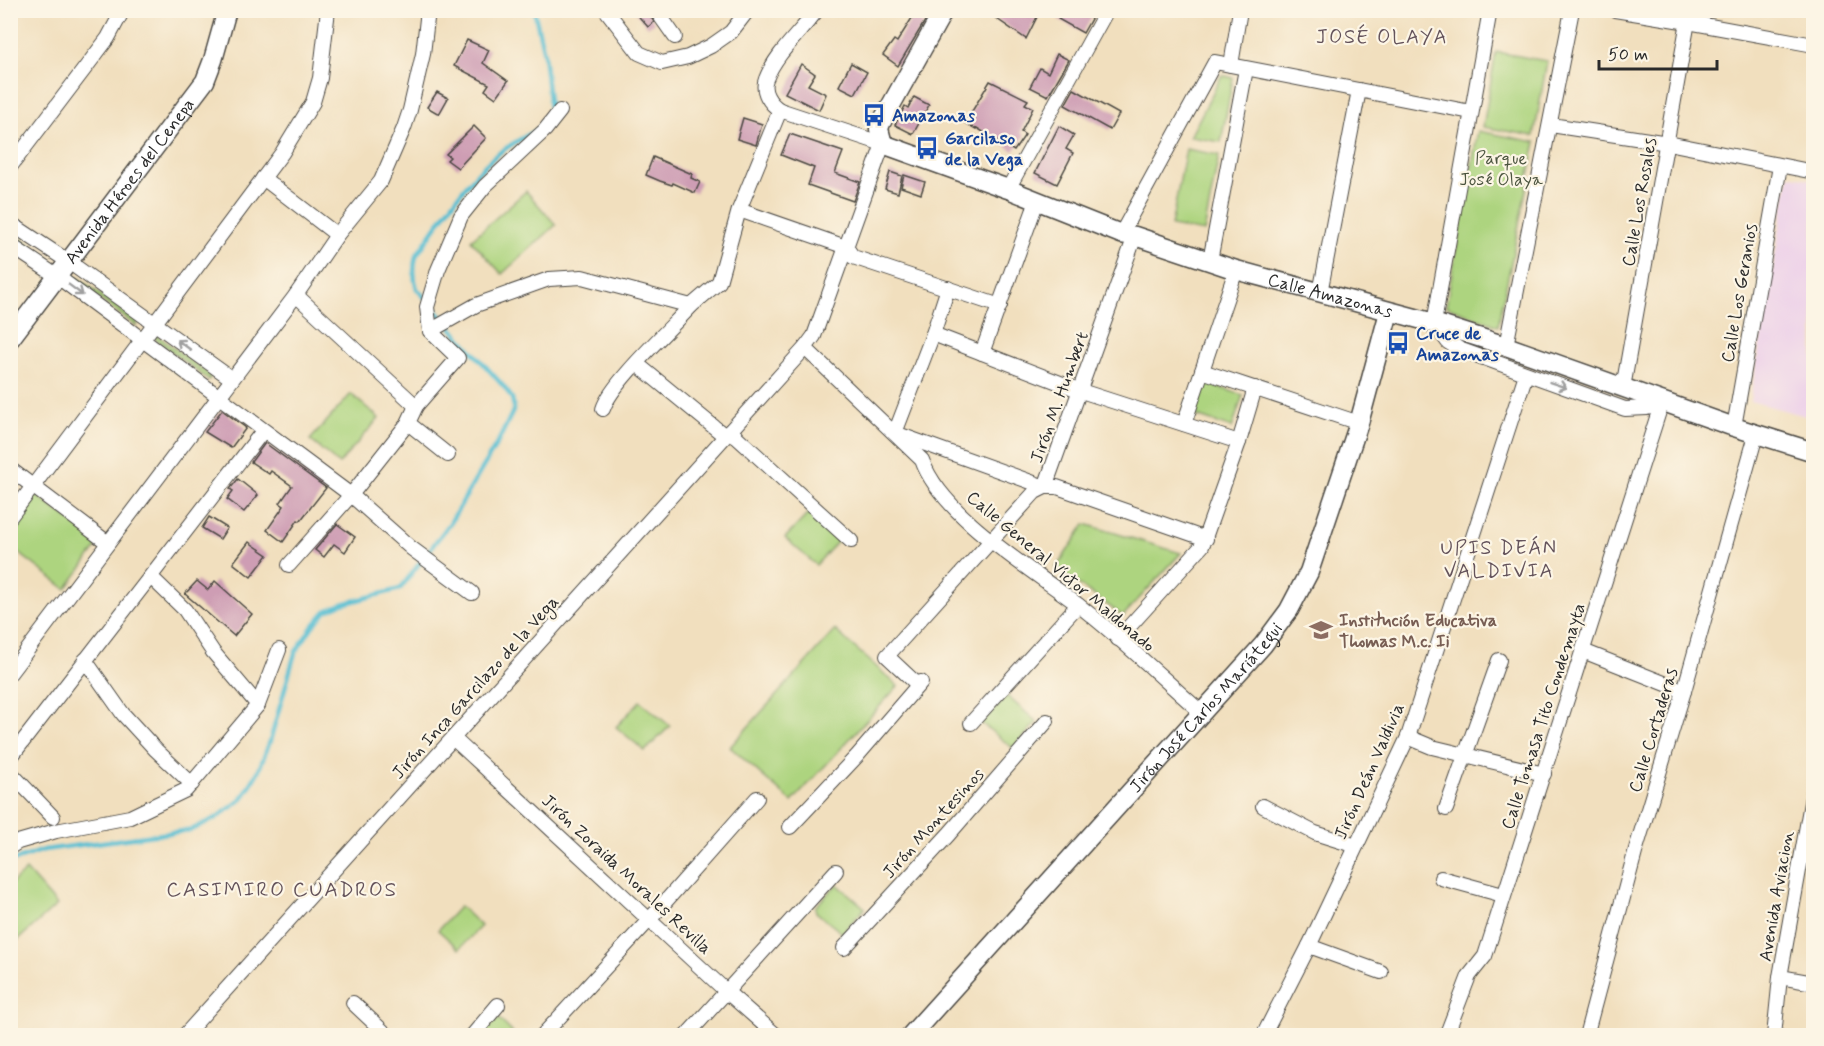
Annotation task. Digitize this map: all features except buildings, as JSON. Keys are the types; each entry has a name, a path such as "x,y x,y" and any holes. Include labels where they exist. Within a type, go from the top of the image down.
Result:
{"street":[{"path":"10,167 108,38 123,10"},
{"name":"Avenida Héroes del Cenepa","path":"10,339 205,81 227,10"},
{"path":"10,517 282,153 313,102 320,78 328,10"},
{"path":"10,673 232,380 337,235 381,181 404,128 423,54 428,10"},
{"path":"606,10 639,52 662,63 688,57 711,46 730,32 748,10"},
{"path":"656,10 675,37"},
{"path":"817,10 777,60 765,80 765,94 776,108 883,144"},
{"path":"883,144 879,129 881,123 944,10"},
{"path":"1008,189 1107,10"},
{"path":"1240,10 1231,65 1471,112"},
{"path":"1490,10 1434,323 1448,342 1459,349 1624,409 1647,408 1662,402"},
{"path":"1506,346 1572,10"},
{"path":"1615,10 1689,16 1812,45 1814,30"},
{"name":"Calle Los Rosales","path":"1623,388 1689,16"},
{"name":"Jirón M. Humbert","path":"790,827 920,684 887,657 1035,492 1045,487 1081,391 1128,235 1215,62 1231,65"},
{"path":"1210,261 1246,69"},
{"path":"1320,293 1359,90"},
{"path":"603,410 605,402 637,364 691,306 719,282 739,210 776,108"},
{"path":"289,565 351,495 408,423 416,406 458,358 430,331 427,307 438,270 461,216 485,186 545,130 560,111"},
{"path":"1551,125 1668,143 1814,172"},
{"name":"Calle Amazonas","path":"883,144 1128,235 1236,270 1434,323 1506,346 1756,435 1814,452"},
{"name":"Jirón Inca Garcilazo de la Vega","path":"184,1035 805,348 814,336 883,144"},
{"name":"Calle Los Geranios","path":"1734,427 1780,166"},
{"path":"264,178 337,235"},
{"path":"982,353 1037,201"},
{"path":"739,210 846,247 853,257 1000,306"},
{"path":"10,223 69,262 232,380"},
{"path":"10,245 58,277 351,495 411,548 467,589"},
{"path":"1184,424 1236,270"},
{"path":"430,331 476,305 549,279 582,277 691,306"},
{"path":"948,288 895,433 1045,487 1057,487 1206,539"},
{"path":"296,294 416,406"},
{"name":"Jirón José Carlos Mariátegui","path":"910,1035 1275,631 1298,595 1309,572 1359,423 1389,312"},
{"path":"933,334 1081,391 1239,442"},
{"name":"Calle General Víctor Maldonado","path":"805,348 922,460 940,493 991,541 1078,605 1202,713"},
{"path":"637,364 728,433 851,541"},
{"path":"1202,371 1359,423"},
{"name":"Jirón Deán Valdivia","path":"1263,1035 1309,946 1408,737 1526,374"},
{"path":"1118,639 1206,539 1255,388"},
{"name":"Calle Tomasa Tito Condemayta","path":"1446,1035 1469,976 1485,956 1662,402"},
{"path":"408,423 448,456"},
{"path":"10,758 263,430"},
{"name":"Calle Cortaderas","path":"1586,1035 1636,849 1684,691 1756,435"},
{"path":"10,469 108,543"},
{"path":"151,577 185,610 213,652 258,705"},
{"path":"971,723 1078,605"},
{"path":"10,847 56,831 130,817 186,790 258,705 279,650"},
{"path":"1583,651 1684,691"},
{"path":"85,660 123,714 156,750 192,783"},
{"path":"1446,809 1499,660"},
{"name":"Jirón Montesinos","path":"844,948 949,834 1047,721"},
{"path":"1408,737 1432,747 1544,774"},
{"name":"Jirón Zoraida Morales Revilla","path":"453,738 727,992 777,1035"},
{"path":"10,772 53,817"},
{"name":"Avenida Aviacion","path":"1773,1035 1780,977 1814,786"},
{"path":"542,1035 650,919 757,798"},
{"path":"1263,806 1315,833 1356,846"},
{"path":"686,1035 836,871"},
{"path":"1441,878 1503,895"},
{"path":"1309,946 1381,972"},
{"path":"1780,977 1814,983"},
{"path":"353,1003 388,1035"},
{"path":"472,1035 498,1005"}],"shaded area":[{"path":"1789,175 1813,180 1813,418 1750,401"}],"green space":[{"path":"1496,52 1547,61 1534,136 1483,127"},
{"path":"1222,75 1233,78 1221,142 1190,137"},
{"name":"Parque José Olaya","path":"1478,131 1536,142 1498,326 1446,306"},
{"path":"1186,149 1219,155 1204,232 1171,226"},
{"path":"526,191 556,225 502,274 471,240"},
{"path":"10,231 49,258 47,261 11,237"},
{"path":"78,278 138,322 136,326 75,281"},
{"path":"157,335 211,376 209,380 154,338"},
{"path":"1205,383 1243,395 1232,428 1194,415"},
{"path":"351,394 379,418 339,464 310,440"},
{"path":"35,494 100,543 66,589 11,547 10,526"},
{"path":"809,513 839,540 816,565 785,538"},
{"path":"1085,524 1181,553 1123,616 1056,568"},
{"path":"835,630 898,686 792,802 730,747"},
{"path":"1007,696 1037,722 1013,748 981,723"},
{"path":"640,701 670,726 645,751 616,727"},
{"path":"26,870 57,905 11,946 11,884"},
{"path":"837,884 865,908 842,933 816,912 815,907"},
{"path":"460,906 481,926 459,949 438,930"},
{"path":"498,1018 515,1035 482,1035"}],"waterway":[{"path":"534,10 544,54 550,111 547,120"},
{"path":"10,862 44,850 191,830 218,817 242,799 258,772 270,741 295,653 312,627 326,611 342,604 400,589 450,523 499,440 514,409 512,398 504,387 417,289 414,276 415,260 452,204 482,168 504,149 537,130"}],"place":[{"name":"Amazonas","path":"874,115"},
{"name":"Garcilaso de la Vega","path":"927,148"},
{"name":"Cruce de Amazonas","path":"1398,343"},
{"name":"Institución Educativa Thomas M.c. Ii","path":"1321,630"}],"district":[{"name":"JOSÉ OLAYA","path":"1382,36"},
{"name":"UPIS DEÁN VALDIVIA","path":"1499,558"},
{"name":"CASIMIRO CUADROS","path":"282,889"}]}
